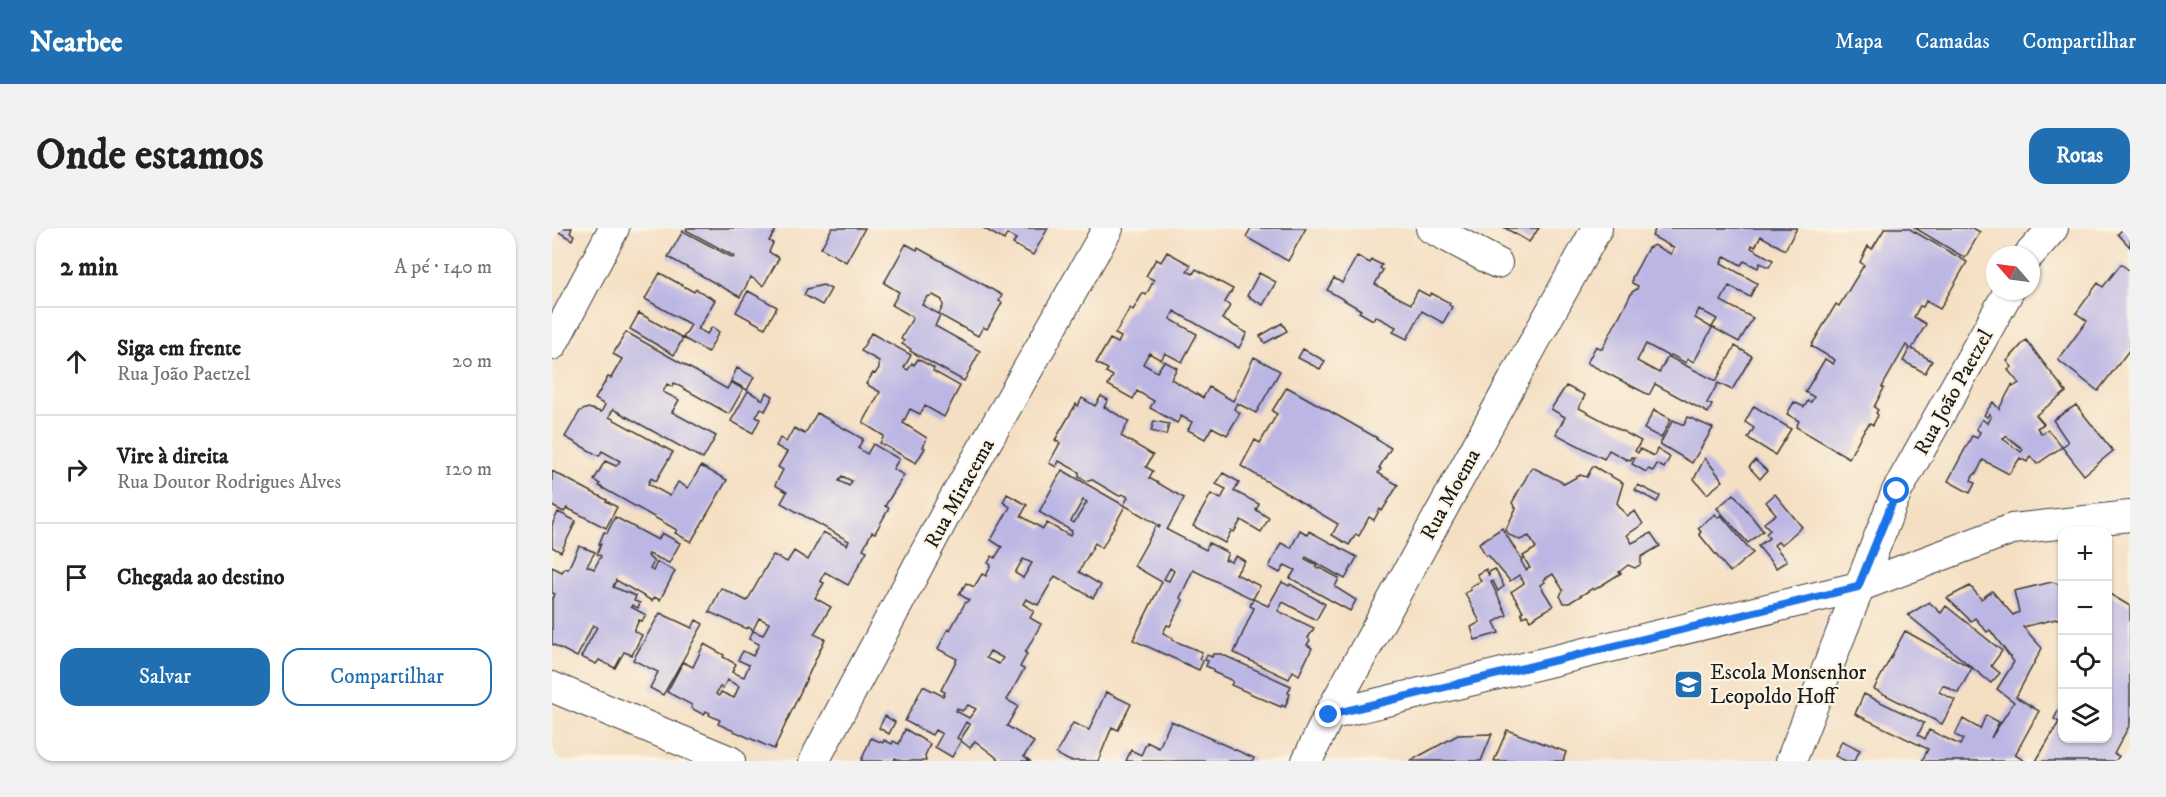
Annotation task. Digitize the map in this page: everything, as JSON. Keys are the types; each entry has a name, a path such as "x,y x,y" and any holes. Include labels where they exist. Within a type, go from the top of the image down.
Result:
{"street":[{"path":"552,345 614,228"},
{"name":"Rua Miracema","path":"814,761 950,508 1108,228"},
{"path":"1431,228 1497,263"},
{"name":"Rua Moema","path":"1307,761 1329,715 1597,228"},
{"path":"2037,246 2053,228"},
{"name":"Rua João Paetzel","path":"1791,761 1897,491 2004,300"},
{"path":"1329,715 1858,587 2012,529 2130,516"},
{"path":"552,687 730,761"}],"building":[{"path":"552,228 572,228 570,233 574,235 572,240"},
{"path":"687,228 777,228 769,241 773,243 769,252 779,258 763,286 751,277 740,297 668,257 683,231 733,258 734,256 686,230"},
{"path":"832,228 865,228 846,262 821,248"},
{"path":"983,228 1048,228 1033,255 1013,244 1016,239 1007,234 1004,240"},
{"path":"1251,228 1306,228 1288,261 1246,237"},
{"path":"1505,228 1539,228 1529,242"},
{"path":"1656,228 1797,228 1785,250 1761,236 1755,247 1752,245 1751,248 1773,260 1769,267 1760,263 1758,268 1744,261 1741,265 1725,256 1721,263 1757,283 1750,297 1729,286 1721,301 1753,318 1739,342 1712,327 1717,319 1699,309 1695,318 1712,328 1694,362 1688,359 1686,363 1671,355 1669,357 1716,381 1735,346 1752,356 1732,390 1718,383 1707,403 1712,405 1708,413 1655,384 1649,395 1587,363 1596,346 1602,349 1632,292 1637,289 1638,286 1632,283 1632,278 1648,248 1654,245 1671,254 1674,248 1652,236","holes":["1646,344 1668,356 1659,373 1637,361"]},
{"path":"1885,228 1908,228 1967,262 1940,309 1926,301 1914,317 1926,324 1912,349 1932,361 1925,373 1903,361 1910,348 1906,345 1882,387 1884,388 1874,407 1878,410 1876,413 1878,415 1873,425 1870,423 1863,432 1849,458 1796,427 1799,421 1787,414 1794,402 1804,407 1808,401 1811,402 1814,397 1805,392 1825,359 1833,364 1835,360 1811,346 1836,304 1839,306 1864,265 1860,262 1868,246 1872,249"},
{"path":"1915,228 1973,228 1980,232 1965,258"},
{"path":"2124,228 2130,228 2130,247 2118,234"},
{"path":"906,244 917,250 918,248 1002,295 999,301 1002,303 987,329 983,327 978,336 940,315 935,326 980,351 964,381 910,351 911,349 902,344 904,341 901,339 913,317 892,305 899,292 884,283","holes":["933,295 942,300 943,306 939,314 922,305 927,297"]},
{"path":"1167,252 1191,265 1187,271 1193,274 1196,269 1233,289 1225,302 1230,306 1222,319 1247,333 1239,348 1174,311 1170,319 1197,334 1182,362 1165,353 1161,360 1149,353 1143,364 1157,372 1164,361 1177,368 1171,379 1203,398 1209,387 1233,401 1254,357 1280,371 1256,413 1237,403 1234,409 1240,413 1227,435 1212,427 1205,439 1188,430 1192,422 1181,416 1177,423 1150,408 1154,401 1137,391 1133,399 1108,385 1113,376 1106,372 1108,369 1096,363 1110,339 1118,343 1121,337 1115,334 1130,308 1133,310 1143,293 1146,295 1154,280 1146,276 1156,259 1161,262"},
{"path":"1357,256 1370,263 1372,260 1382,265 1380,268 1383,270 1375,284 1411,304 1418,290 1429,296 1431,293 1450,303 1452,307 1443,323 1422,311 1407,339 1393,332 1396,327 1375,316 1373,320 1359,312 1361,310 1327,290 1334,278 1342,283"},
{"path":"2121,264 2130,271 2130,349 2098,391 2058,360 2087,321 2076,313 2098,283 2103,287"},
{"path":"660,273 694,292 696,289 715,300 698,329 707,334 712,327 719,332 708,352 683,338 691,325 645,299"},
{"path":"1259,273 1276,282 1263,305 1247,296"},
{"path":"823,285 831,289 822,305 804,295 807,289"},
{"path":"748,291 777,307 765,328 736,312"},
{"path":"639,313 683,338 674,355 630,329"},
{"path":"1282,323 1287,331 1265,343 1260,336"},
{"path":"626,332 727,389 731,382 743,389 729,414 674,383 672,387 667,384 663,392 679,400 672,412 716,436 703,459 613,409 609,417 673,452 656,481 651,478 648,484 670,496 678,482 688,488 701,466 727,480 691,542 675,533 677,530 599,486 600,484 594,480 605,461 616,466 620,461 602,451 599,456 565,437 580,411 588,408 601,412 605,405 595,399 622,359 613,354"},
{"path":"871,333 911,355 904,368 908,370 918,359 934,368 933,371 960,386 944,417 925,406 920,414 910,409 903,423 927,438 923,447 925,448 916,463 880,443 884,436 863,423 880,392 866,384 879,368 879,361 861,351"},
{"path":"2026,340 2066,392 2036,415 2044,424 2037,428 2042,434 2048,430 2062,447 2037,464 2030,456 2027,462 2020,458 2009,474 1983,460 1971,481 1975,483 1970,493 1948,481 1972,436 1977,438 1980,432 1976,429 1982,419 1987,423 1991,416 1984,415 1993,402 1999,409 2012,385 2013,387 2019,383 2008,370 2012,367 2007,361","holes":["2006,436 2023,449 2021,452 2003,439"]},
{"path":"1303,349 1325,361 1320,369 1298,358"},
{"path":"737,368 754,377 747,390 731,381"},
{"path":"1566,386 1585,395 1579,408 1641,441 1635,451 1638,453 1640,449 1654,456 1657,449 1670,457 1664,468 1657,464 1653,471 1648,469 1646,472 1632,464 1635,458 1627,460 1609,450 1604,459 1556,434 1565,417 1551,409"},
{"path":"1287,387 1391,448 1378,473 1398,485 1382,511 1380,509 1374,520 1369,517 1359,536 1356,534 1349,545 1332,535 1338,524 1241,466 1255,440 1260,443 1277,414 1272,411"},
{"path":"748,391 763,400 766,392 773,396 765,411 761,408 756,417 760,419 753,433 731,421"},
{"path":"1101,396 1108,400 1104,407 1129,421 1121,436 1153,455 1146,467 1153,471 1149,478 1184,498 1167,530 1206,550 1209,543 1228,553 1226,561 1231,562 1236,556 1245,561 1236,574 1260,586 1253,599 1193,570 1180,598 1183,600 1170,626 1167,625 1163,633 1173,638 1172,640 1202,652 1199,659 1203,661 1199,670 1133,640 1162,582 1134,566 1156,526 1159,528 1160,526 1124,505 1128,497 1123,494 1119,496 1091,479 1086,481 1079,477 1079,472 1059,461 1056,467 1049,463 1060,443 1055,440 1076,404 1078,406 1082,398 1095,406","holes":["1170,568 1174,571 1169,581 1164,579"]},
{"path":"2076,405 2113,451 2084,475 2062,447 2068,442 2053,420"},
{"path":"1754,406 1791,429 1775,455 1748,438 1754,428 1745,422"},
{"path":"1654,410 1671,419 1661,438 1644,429"},
{"path":"817,413 863,439 858,448 867,454 873,444 899,459 893,469 904,475 885,506 889,508 863,549 867,551 848,585 825,572 820,581 824,583 815,598 831,607 814,634 825,639 774,749 718,724 720,720 709,715 710,713 706,711 704,715 691,708 692,705 667,692 683,662 693,667 704,644 736,664 732,672 744,677 749,665 738,660 743,651 753,656 759,644 749,639 753,631 763,635 769,623 759,618 753,630 748,627 747,629 709,612 721,588 747,601 773,555 787,562 794,551 808,560 823,532 847,545 849,541 781,503 787,492 775,485 783,470 778,467 787,452 776,446 780,438 786,442 794,428 805,434","holes":["842,476 852,481 849,486 839,481","727,680 739,686 734,698 721,692 719,696 716,694"]},
{"path":"1688,417 1713,428 1692,463 1660,444 1673,420 1684,425"},
{"path":"1154,421 1169,424 1166,435 1151,431"},
{"path":"1705,458 1723,481 1707,494 1694,479"},
{"path":"1755,460 1767,471 1760,479 1749,467"},
{"path":"1593,466 1623,483 1617,503 1627,516 1635,511 1643,524 1627,535 1632,543 1651,533 1660,546 1641,557 1641,564 1635,568 1628,565 1619,572 1621,573 1569,603 1564,603 1560,596 1563,590 1553,574 1543,580 1545,582 1540,585 1553,606 1530,620 1527,615 1523,617 1521,612 1523,611 1511,592 1524,583 1519,575 1510,581 1488,555 1486,556 1479,543 1502,528 1526,570 1530,568 1523,556 1536,548 1529,536 1520,540 1509,535 1506,529 1516,508 1512,503 1532,467 1564,484 1580,475 1587,477"},
{"path":"1062,470 1125,506 1102,548 1095,543 1079,572 1101,585 1093,598 1055,576 1038,605 1026,599 1023,604 1034,611 1030,618 1041,624 1025,653 1027,654 1020,667 1024,669 1007,700 1018,706 1007,726 1034,742 1024,756 1030,761 1001,761 975,741 970,748 961,741 952,757 935,747 942,734 935,730 932,735 905,721 923,686 943,696 945,692 941,690 957,659 938,649 948,629 950,630 969,600 959,594 966,583 974,587 982,574 986,576 991,565 988,563 992,556 995,558 1002,547 991,540 1010,507 1003,502 1007,494 1027,505 1021,516 1043,529 1047,523 1070,536 1072,531 1039,512","holes":["1083,500 1087,502 1074,523 1071,521","1023,559 1032,563 1023,578 1015,573","990,651 1003,658 999,664 986,658","968,705 976,709 969,718 956,711 957,708 962,711","966,722 970,725 960,740 957,738"]},
{"path":"552,471 617,507 606,528 567,508 564,512 552,506"},
{"path":"1223,473 1239,482 1234,491 1259,504 1256,510 1269,518 1261,532 1241,520 1234,532 1231,531 1225,543 1193,526 1211,494 1221,499 1226,489 1216,484"},
{"path":"1638,485 1660,496 1657,502 1635,490"},
{"path":"1734,494 1763,531 1748,543 1717,508"},
{"path":"1775,494 1802,527 1781,545 1778,542 1774,545 1787,561 1776,568 1758,546 1769,538 1766,534 1770,530 1764,523 1776,514 1766,502"},
{"path":"558,512 576,521 561,552 552,547 552,525"},
{"path":"1715,514 1718,518 1721,515 1753,553 1730,572 1699,534 1701,532 1698,528"},
{"path":"615,517 658,540 662,533 680,543 669,563 649,554 648,556 654,562 650,569 653,571 657,562 675,571 660,600 654,597 652,601 616,580 613,587 636,596 634,601 640,603 638,608 632,605 631,607 646,615 642,621 639,620 634,631 642,635 632,655 624,652 615,668 599,660 596,664 581,657 597,627 593,625 577,657 552,644 552,600 555,594 552,593 552,567 562,572 565,568 568,569 579,546 595,552 587,566 594,569 601,556 597,554 601,544 599,544 604,532 607,533"},
{"path":"1300,530 1308,535 1309,531 1357,557 1345,579 1306,557 1305,559 1317,565 1315,567 1339,578 1335,587 1356,600 1350,611 1290,578 1295,570 1285,565 1280,573 1269,567 1281,543 1291,548"},
{"path":"1486,569 1489,576 1489,572 1495,569 1504,586 1498,591 1493,581 1491,582 1507,615 1494,622 1499,633 1475,640 1471,627 1480,622 1465,593 1481,581 1477,574"},
{"path":"1282,582 1289,586 1290,584 1325,604 1316,620 1283,602 1278,611 1314,628 1307,645 1312,648 1299,675 1293,671 1289,679 1234,653 1254,608 1250,606 1253,599 1268,606"},
{"path":"2052,582 2058,584 2058,618 2023,627 2042,648 2016,697 2039,711 2015,755 2025,761 1922,761 1928,749 1855,714 1864,694 1924,723 1918,735 1925,739 1929,730 1960,745 1963,739 1955,735 1963,719 1980,729 1986,715 1999,722 1991,738 2014,702 1997,689 2014,662 1990,630 1987,632 1975,618 1971,621 1947,598 1970,586 1981,599 1992,591 2013,615 2019,612 2014,591"},
{"path":"2112,595 2130,606 2130,724 2114,754 2119,756 2116,761 2036,761 2058,724 2058,743 2112,743"},
{"path":"1929,602 1941,613 1946,606 2002,651 1991,666 2000,673 1991,683 1908,615"},
{"path":"660,613 692,628 696,620 703,624 663,695 650,688 658,672 633,660"},
{"path":"1905,631 1972,668 1958,693 1943,685 1939,692 1955,700 1942,724 1874,689"},
{"path":"1213,654 1221,654 1291,686 1285,707 1231,685 1233,681 1213,672 1213,669 1206,666 1208,661 1205,660 1207,655 1212,657"},
{"path":"1106,692 1131,704 1118,730 1112,727 1098,761 1070,761 1056,754 1073,723 1089,730"},
{"path":"885,716 895,722 889,734 879,728"},
{"path":"1171,721 1254,758 1252,761 1126,761 1131,750 1141,755 1147,742 1159,748"},
{"path":"905,729 930,744 925,756 926,761 901,761 895,758 894,761 861,761 871,738 883,743 884,740 892,744 893,741 899,744"},
{"path":"1507,730 1566,752 1563,761 1494,761"},
{"path":"1492,734 1481,761 1410,761 1458,735"},
{"path":"1842,741 1860,750 1854,761 1846,761 1835,756"}],"place":[{"name":"Escola Monsenhor Leopoldo Hoff","path":"1689,684"}],"route":[{"path":"1329,715 1858,587 1897,491"}]}
